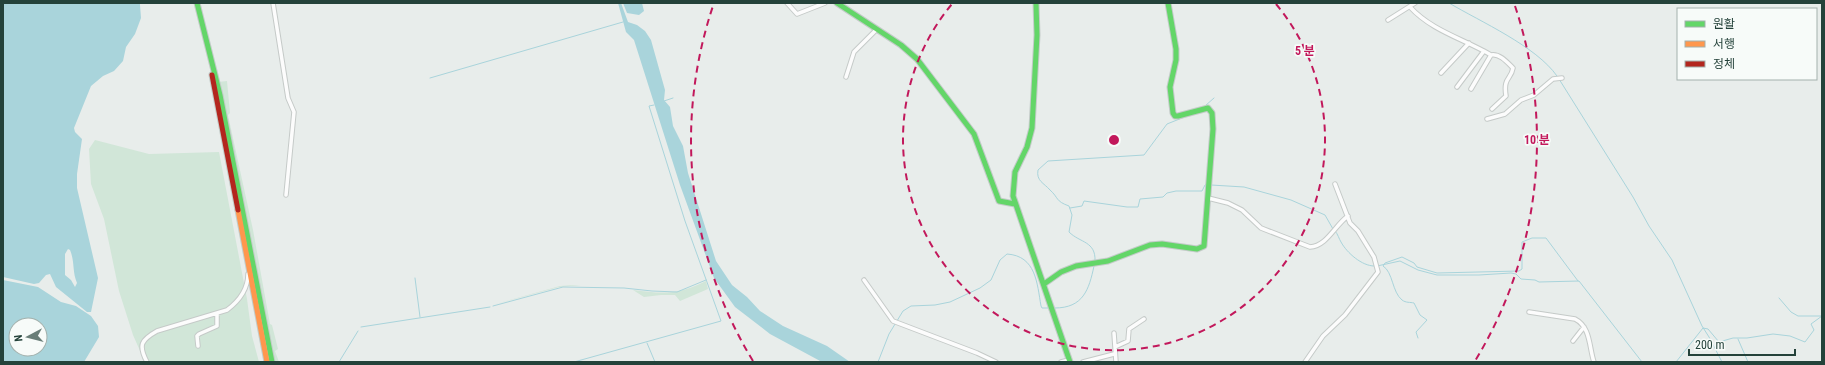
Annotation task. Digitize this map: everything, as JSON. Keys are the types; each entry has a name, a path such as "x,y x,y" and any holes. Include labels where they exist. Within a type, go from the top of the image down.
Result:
{"street":[{"path":"197,3 221,102 272,362"},
{"path":"273,3 288,98 294,112 286,195"},
{"path":"787,3 797,14 825,3"},
{"path":"837,3 901,45 914,56 941,89 974,134 999,200 1004,204 1015,204"},
{"path":"1036,3 1037,35 1032,128 1027,147 1015,172 1013,196 1070,361 1061,362"},
{"path":"1044,284 1060,272 1076,266 1108,262 1150,245 1162,244 1197,249 1202,248 1206,236 1213,129 1212,113 1208,108 1178,116 1175,116 1173,113 1170,87 1176,55 1174,33 1168,3"},
{"path":"1388,20 1415,3"},
{"path":"1410,7 1433,27 1469,43 1491,55 1498,55 1512,68 1505,82 1505,98 1492,108"},
{"path":"846,77 854,52 876,30"},
{"path":"1441,73 1469,43"},
{"path":"1457,87 1484,51"},
{"path":"1471,89 1491,55"},
{"path":"213,68 212,77 248,271 267,362"},
{"path":"1487,118 1505,114 1521,100 1534,95 1553,80 1562,78"},
{"path":"1305,362 1324,336 1346,315 1378,272 1374,257 1358,231 1350,222 1335,184"},
{"path":"1208,198 1228,203 1242,210 1255,223 1267,230 1310,246 1316,246 1332,233 1348,216"},
{"path":"147,362 143,354 142,346 147,337 157,331 227,310 234,305 244,293 248,279 248,271"},
{"path":"864,280 893,320 996,362"},
{"path":"1529,312 1575,319 1583,324 1591,345 1594,362"},
{"path":"198,346 197,336 217,326 217,314"},
{"path":"1115,347 1128,341 1129,329 1144,320"},
{"path":"1573,341 1584,327"},
{"path":"1114,333 1114,354 1116,362"},
{"path":"1086,362 1114,354"}],"green space":[{"path":"227,81 230,113 228,115 253,230 270,324 272,325 278,349 275,351 279,362 275,362 267,327 218,82"},
{"path":"95,140 149,154 219,152 247,299 252,336 259,362 145,362 133,335 119,291 104,219 91,184 89,149"},
{"path":"706,281 708,289 680,301 675,295 644,297 633,290 662,293 679,291 696,286"},
{"path":"581,285 559,287 492,305 560,286"}],"water":[{"path":"3,3 140,3 141,18 135,34 126,47 123,61 114,71 103,76 91,86 74,128 75,132 82,139 77,174 77,188 98,278 91,312 87,312 56,287 50,274 46,275 39,283 34,284 3,277","holes":["68,249 70,250 77,283 75,287 71,280 65,275 65,254"]},
{"path":"618,3 621,3 628,22 637,25 645,31 651,40 665,90 664,100 670,107 673,126 683,146 688,173 716,261 732,285 747,297 760,311 783,326 827,346 850,362 822,362 770,334 735,307 714,278 680,185 634,40 626,32"},
{"path":"623,3 642,3 644,11 639,15 627,13"},
{"path":"3,280 38,287 61,302 76,306 91,316 98,326 99,337 84,362 3,362"}],"waterway":[{"path":"1449,3 1522,45 1548,65 1557,76"},
{"path":"430,78 623,22"},
{"path":"1559,79 1633,197 1649,226 1672,260 1702,326 1722,362"},
{"path":"664,101 673,98"},
{"path":"1205,106 1214,98"},
{"path":"574,362 721,321 685,221 649,106 654,105"},
{"path":"1095,261 1095,254 1090,246 1069,232 1072,215 1069,206 1059,201 1041,182 1038,177 1038,170 1048,161 1144,155 1167,124 1187,116"},
{"path":"1070,208 1082,206 1084,201 1127,207 1138,207 1140,199 1163,197 1167,193 1176,191 1202,191 1207,184"},
{"path":"1211,185 1244,187 1291,200 1325,215 1333,229"},
{"path":"1335,231 1340,241 1351,254 1365,264 1374,266"},
{"path":"1418,338 1416,332 1427,320 1420,315 1414,303 1405,302 1396,292 1389,273 1383,266 1385,263 1402,257 1414,263 1417,267 1437,273 1519,271 1522,269 1522,242 1532,238 1546,238 1578,281"},
{"path":"878,362 889,334 903,311 911,306 935,305 950,302 980,288 991,280 1000,260 1007,254 1017,256 1029,265 1036,280 1041,306 1042,308 1049,308"},
{"path":"1377,266 1400,261 1418,270 1437,275 1511,273 1516,274 1521,279 1535,280 1539,282 1579,281 1642,362"},
{"path":"1055,308 1072,305 1083,296 1090,283 1094,266"},
{"path":"415,278 420,317"},
{"path":"493,306 563,287 624,288 677,292 706,280"},
{"path":"1779,298 1791,312 1798,316 1821,316"},
{"path":"361,327 490,307"},
{"path":"1676,362 1703,328 1708,329 1719,342 1733,338 1747,338 1773,334 1790,336 1805,342 1814,330 1811,324 1822,316"},
{"path":"339,362 358,331"},
{"path":"1738,339 1748,362"},
{"path":"647,343 655,362"}],"traffic: fast":[{"path":"197,3 220,95 272,362"},
{"path":"837,3 901,45 917,59 974,134 999,201 1015,204"},
{"path":"1036,3 1037,35 1032,128 1027,147 1015,172 1013,196 1070,362"},
{"path":"1044,284 1061,272 1076,266 1108,261 1150,245 1162,244 1197,249 1204,246 1213,129 1212,113 1208,108 1178,116 1175,116 1173,113 1170,87 1176,60 1176,49 1168,3"}],"traffic: slow":[{"path":"238,210 267,362"}],"traffic: jam":[{"path":"212,75 238,210"}]}
